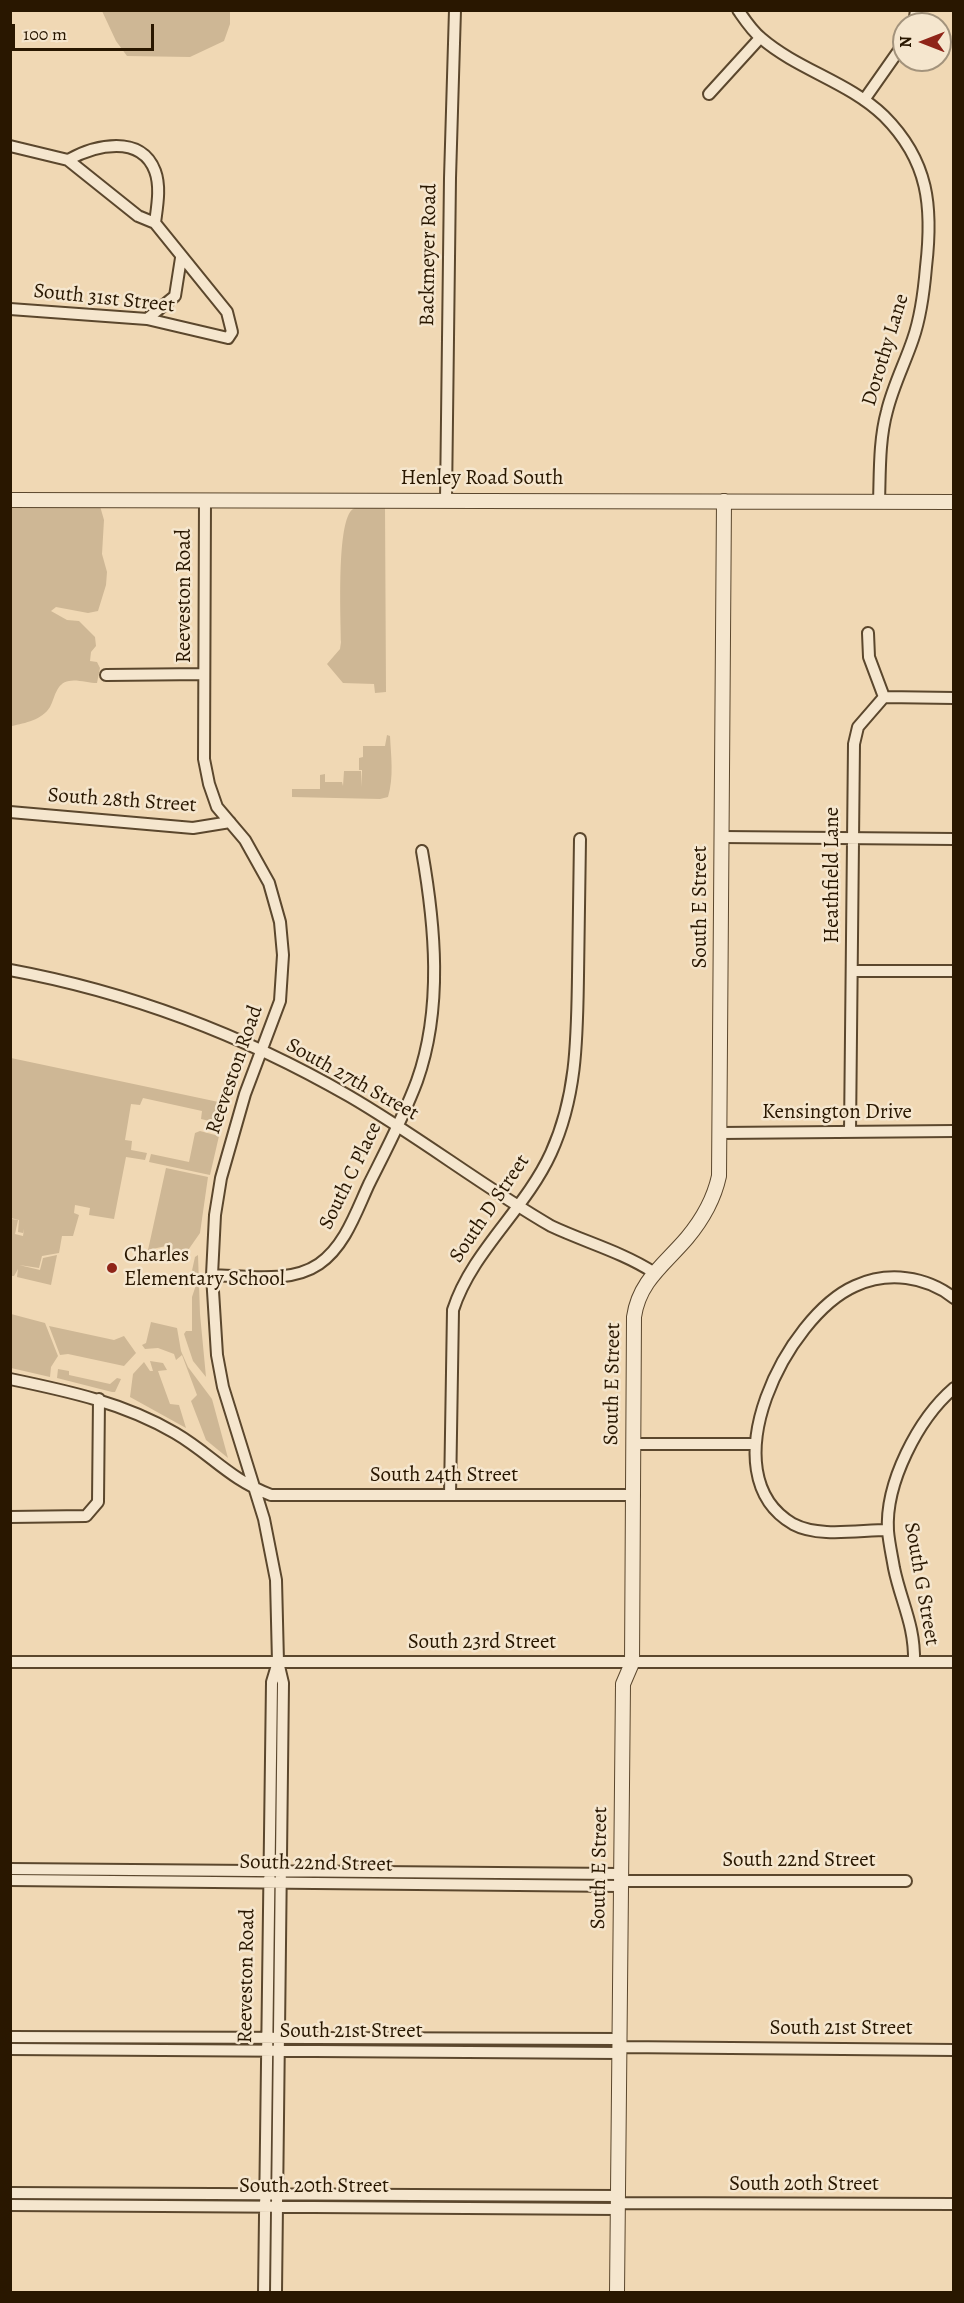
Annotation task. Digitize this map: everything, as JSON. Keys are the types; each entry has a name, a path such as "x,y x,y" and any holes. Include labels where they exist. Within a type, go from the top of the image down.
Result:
{"street":[{"name":"Backmeyer Road","path":"446,500 450,178 455,10"},
{"name":"Dorothy Lane","path":"738,10 760,38 787,57 864,100 896,129 912,154 922,176 931,228 917,327 886,412 879,502"},
{"path":"709,94 760,38"},
{"path":"864,100 892,60"},
{"path":"10,146 68,160 138,216 155,223 181,258 175,296 147,319"},
{"path":"68,160 86,152 113,146 130,147 144,155 156,177 155,223"},
{"name":"South 31st Street","path":"10,309 147,319 228,338 232,328 227,312 181,258"},
{"name":"Henley Road South","path":"10,500 954,502"},
{"name":"Reeveston Road","path":"205,501 204,759 209,784 218,807 245,840 269,883 280,922 283,955 280,1001 245,1094 221,1178 215,1215 212,1275 217,1355 223,1387 264,1518 276,1580 278,1662 283,1683 276,2292"},
{"name":"South E Street","path":"617,2292 623,1684 632,1663 635,1315 641,1291 654,1272 687,1238 709,1206 719,1176 724,501"},
{"path":"868,633 869,657 884,697 954,698"},
{"path":"106,675 204,674"},
{"name":"Heathfield Lane","path":"850,1132 854,744 858,727 884,697"},
{"name":"South 28th Street","path":"10,812 193,828 230,822"},
{"path":"722,837 954,838"},
{"name":"South D Street","path":"450,1496 453,1310 463,1283 519,1208 550,1154 564,1121 575,1074 580,839"},
{"name":"South C Place","path":"212,1275 287,1276 318,1265 340,1245 398,1126 417,1080 432,1001 434,961 432,919 422,851"},
{"name":"South 27th Street","path":"10,970 135,1001 222,1032 347,1095 398,1126 519,1208 584,1242 638,1262 654,1272"},
{"path":"852,971 954,971"},
{"name":"Kensington Drive","path":"720,1133 954,1131"},
{"path":"888,1530 821,1531 793,1524 772,1508 763,1494 756,1475 755,1444 763,1403 783,1364 806,1329 835,1298 855,1285 891,1277 928,1283 954,1298"},
{"name":"South 24th Street","path":"10,1379 99,1399 123,1408 177,1434 228,1474 271,1495 634,1495"},
{"name":"South G Street","path":"914,1662 914,1634 894,1570 888,1530 895,1486 909,1447 928,1416 954,1388"},
{"path":"10,1517 86,1516 98,1502 99,1399"},
{"path":"634,1444 755,1444"},
{"name":"South 23rd Street","path":"10,1662 954,1662"},
{"name":"Reeveston Road","path":"264,2292 265,2050 272,1682 278,1662"},
{"name":"South 22nd Street","path":"10,1869 268,1877"},
{"name":"South 22nd Street","path":"10,1880 281,1877 906,1881"},
{"name":"South 21st Street","path":"10,2037 279,2038 620,2046 954,2050"},
{"name":"South 21st Street","path":"10,2049 279,2050 620,2046"},
{"name":"South 20th Street","path":"10,2193 278,2194 618,2203"},
{"name":"South 20th Street","path":"10,2205 277,2207 618,2203 954,2204"}],"shaded area":[{"path":"102,11 230,11 230,24 224,41 190,57 127,56 116,41"},
{"path":"10,505 100,506 104,520 102,554 107,572 106,585 98,611 88,613 56,607 51,611 67,620 79,621 95,637 96,646 91,652 90,661 97,662 100,668 97,683 75,680 65,682 43,715 12,726"},
{"path":"356,507 385,507 386,692 375,693 374,684 343,683 327,664 340,649 341,642 342,550 348,517"},
{"path":"387,735 390,736 392,767 388,797 380,799 292,797 292,789 320,789 320,775 325,774 325,782 342,782 343,786 344,771 361,771 362,787 362,770 359,770 359,758 363,757 363,746 385,746"},
{"path":"11,1058 228,1104 223,1121 218,1123 201,1119 202,1111 143,1098 140,1105 131,1104 125,1140 132,1141 131,1150 147,1153 145,1160 126,1157 114,1219 89,1215 90,1208 75,1205 74,1213 79,1215 73,1236 62,1236 59,1253 42,1256 39,1268 19,1265 40,1270 43,1258 57,1255 51,1285 17,1277 18,1269 14,1276 11,1276 11,1219 18,1220 15,1234 23,1236 24,1229 23,1233 18,1232 19,1220 11,1218"},
{"path":"200,1131 219,1136 210,1175 149,1162 151,1154 189,1162 195,1133"},
{"path":"166,1168 208,1177 200,1233 184,1256 166,1253 166,1246 148,1250"},
{"path":"198,1255 200,1314 206,1377 193,1361 184,1334 186,1331 192,1331 192,1297 198,1279 191,1275 195,1257"},
{"path":"11,1314 45,1323 58,1356 51,1367 50,1377 11,1368"},
{"path":"151,1322 177,1328 181,1351 188,1367 212,1399 228,1458 206,1440 191,1401 197,1395 182,1355 176,1360 174,1354 158,1348 145,1349 142,1345 146,1343"},
{"path":"49,1326 114,1340 124,1336 136,1353 124,1366 68,1354 60,1355"},
{"path":"150,1361 163,1363 167,1370 158,1371 170,1404 179,1405 186,1428 130,1397 133,1374 144,1362 150,1371 153,1371"},
{"path":"58,1369 69,1371 69,1375 110,1384 117,1378 121,1379 115,1392 112,1392 57,1378"}],"place":[{"name":"Charles Elementary School","path":"112,1268"}]}
